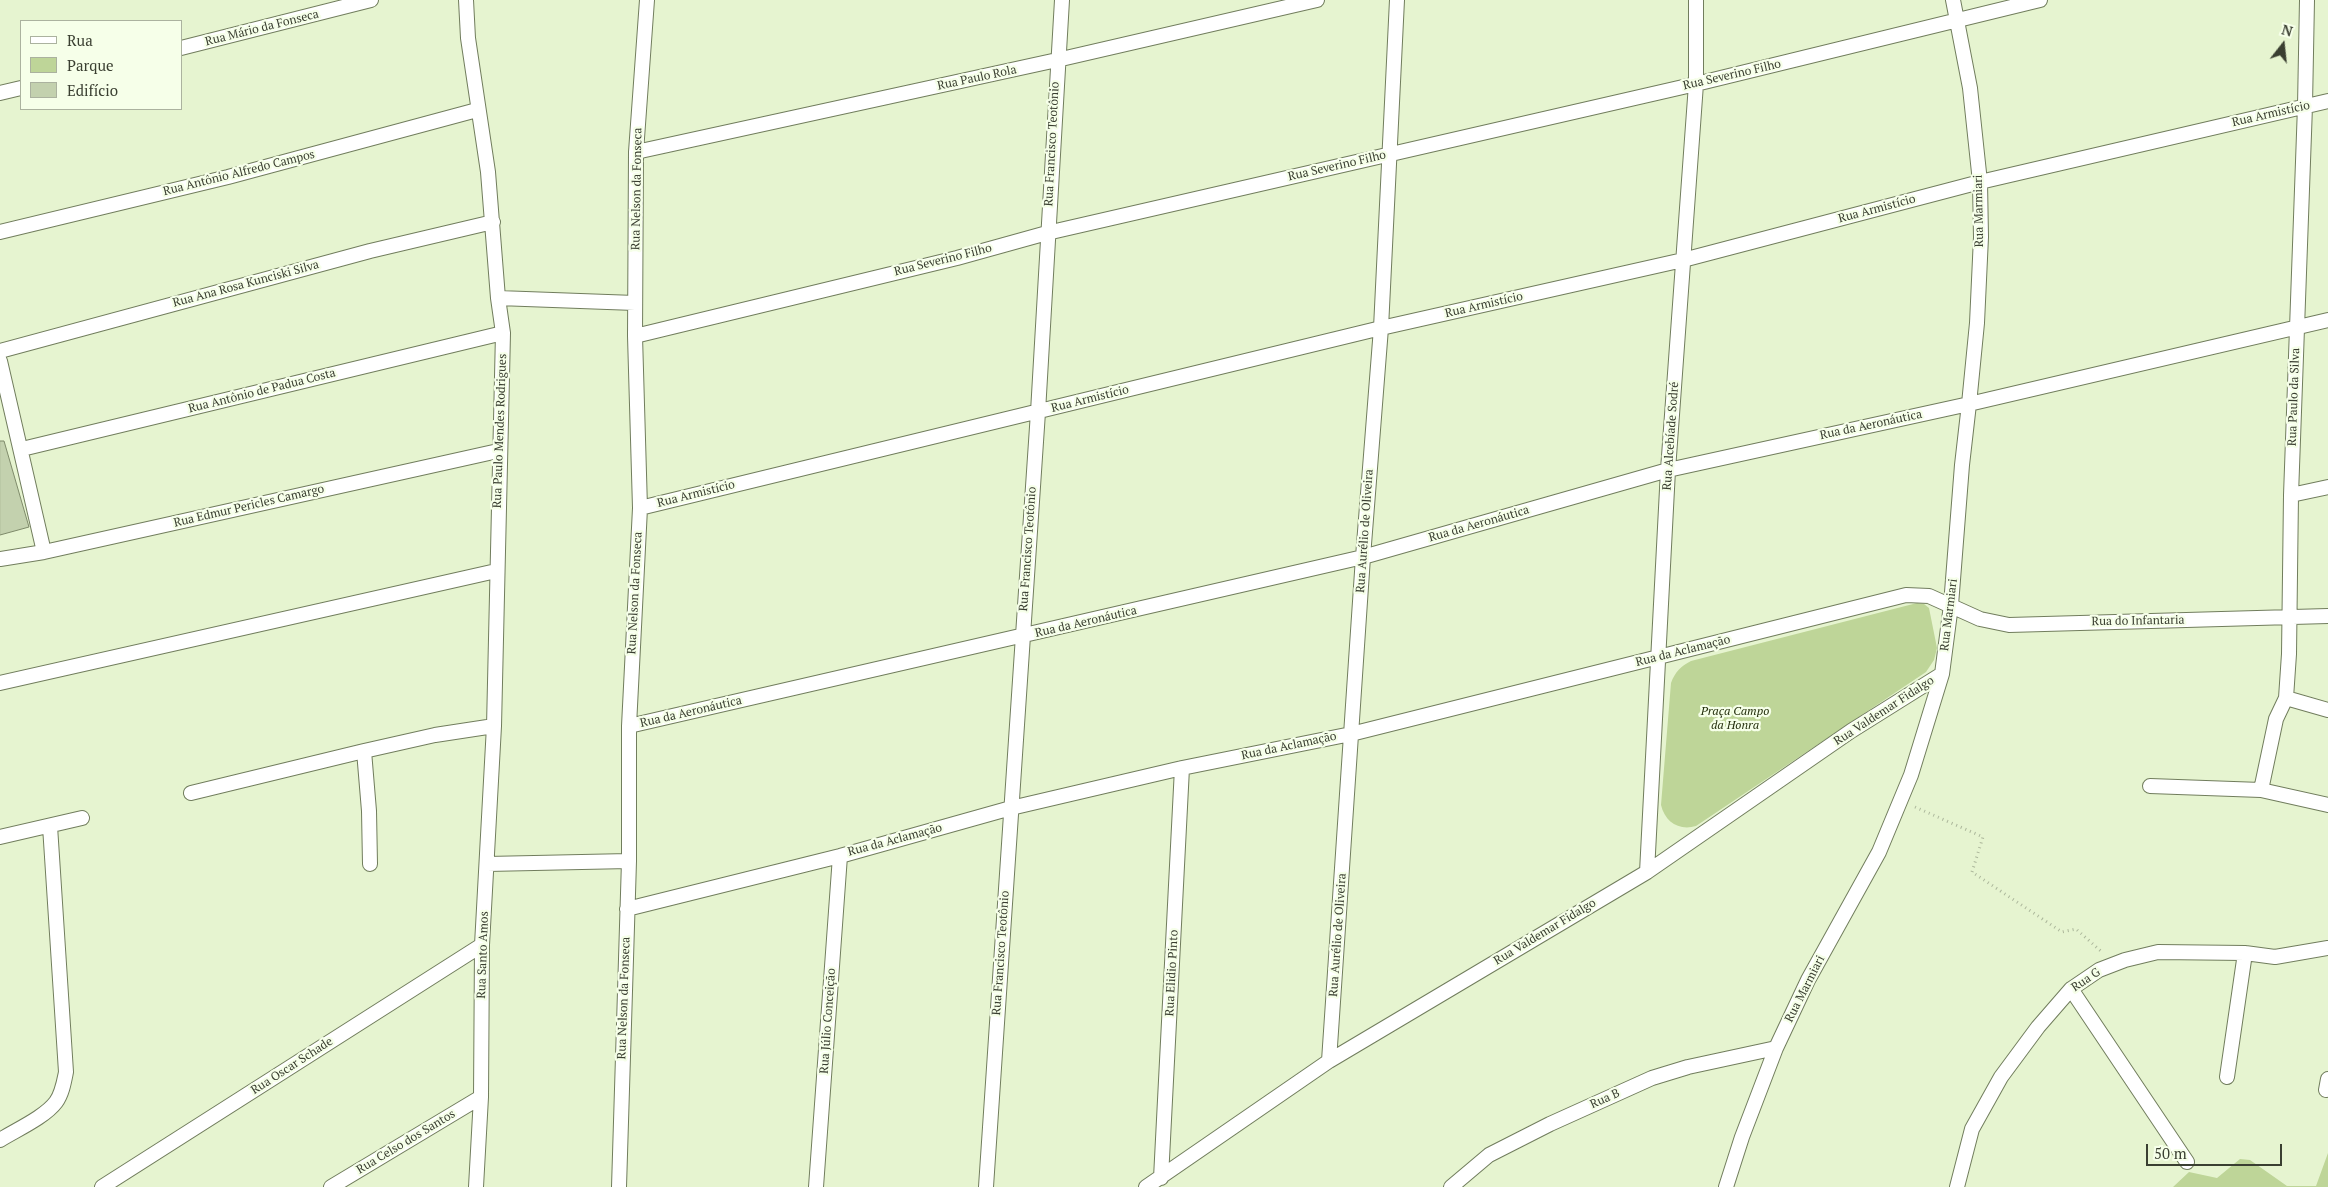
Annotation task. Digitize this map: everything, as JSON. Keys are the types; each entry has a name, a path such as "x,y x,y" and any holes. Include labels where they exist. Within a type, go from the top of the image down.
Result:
{"street":[{"name":"Rua Mário da Fonseca","path":"182,48 371,0"},
{"name":"Rua Paulo Mendes Rodrigues","path":"466,0 468,38 477,110 488,172 498,298 503,332 498,451 494,726 487,864"},
{"name":"Rua Nelson da Fonseca","path":"619,1187 629,861 629,726 640,508 635,336 636,152 647,0"},
{"name":"Rua Francisco Teotônio","path":"986,1187 1021,637 1038,412 1057,60 1062,0"},
{"name":"Rua Paulo Rola","path":"636,152 1057,60 1317,0"},
{"name":"Rua Aurélio de Oliveira","path":"1330,1061 1363,557 1381,328 1397,0"},
{"name":"Rua Alcebíade Sodré","path":"1647,872 1668,470 1696,84 1696,0"},
{"name":"Rua Marmiari","path":"1726,1187 1742,1137 1776,1048 1808,980 1879,852 1911,775 1942,674 1951,605 1962,465 1970,404 1981,237 1980,182 1970,88 1954,0"},
{"name":"Rua Severino Filho","path":"635,336 957,258 1047,233 1696,84 2040,0"},
{"name":"Rua Paulo da Silva","path":"2262,790 2276,719 2286,698 2291,618 2291,495 2307,0"},
{"path":"0,93 20,88"},
{"name":"Rua Armistício","path":"640,508 1381,328 1682,260 1980,182 2328,101"},
{"name":"Rua Antônio Alfredo Campos","path":"0,232 228,177 477,110"},
{"name":"Rua Ana Rosa Kunciski Silva","path":"0,351 370,251 492,222"},
{"path":"498,298 635,303"},
{"name":"Rua da Aeronáutica","path":"629,726 1363,557 1668,470 1970,404 2328,320"},
{"name":"Rua Antônio de Padua Costa","path":"22,449 503,332"},
{"path":"0,361 22,449 44,552"},
{"name":"Rua Edmur Pericles Camargo","path":"0,560 44,552 498,451"},
{"path":"2291,495 2328,487"},
{"path":"0,683 496,571"},
{"name":"Rua da Aclamação","path":"627,909 840,856 1011,808 1182,768 1351,734 1906,595 1929,596 1951,605"},
{"name":"Rua do Infantaria","path":"1951,605 1980,619 2009,625 2328,616"},
{"name":"Rua Valdemar Fidalgo","path":"1146,1187 1330,1061 1647,872 1851,731 1942,674"},
{"path":"2286,698 2328,710"},
{"path":"192,794 435,735 494,726"},
{"path":"364,751 369,810 370,864"},
{"name":"Rua Elidio Pinto","path":"1161,1178 1182,768"},
{"path":"2150,786 2262,790 2328,805"},
{"path":"0,837 82,818"},
{"path":"0,1140 45,1113 56,1102 62,1089 66,1072 50,826"},
{"name":"Rua Júlio Conceição","path":"816,1187 840,856"},
{"path":"487,864 629,861"},
{"name":"Rua Santo Amos","path":"476,1187 481,1098 482,945 487,864"},
{"name":"Rua Oscar Schade","path":"102,1187 482,945"},
{"name":"Rua G","path":"1957,1187 1972,1129 1986,1102 2038,1027 2071,989 2099,970 2158,952 2245,953 2275,957 2328,948"},
{"path":"2227,1077 2245,953"},
{"path":"2071,989 2186,1162"},
{"name":"Rua B","path":"1451,1187 1489,1155 1550,1124 1652,1078 1688,1067 1776,1048"},
{"name":"Rua Celso dos Santos","path":"331,1187 481,1098"}],"path":[{"path":"1900,800 1984,837 1972,872 2062,932 2076,929 2115,964"}],"green space":[{"name":"Praça Campo da Honra","path":"1917,603 1924,604 1929,608 1937,648 1934,660 1926,672 1696,826 1679,826 1669,820 1661,805 1671,683 1681,667 1691,661"},
{"path":"2328,1153 2328,1187 2173,1187 2189,1172 2217,1178 2240,1159 2250,1160 2287,1186 2316,1186"}],"building":[{"path":"0,441 4,441 29,527 0,535"}]}
